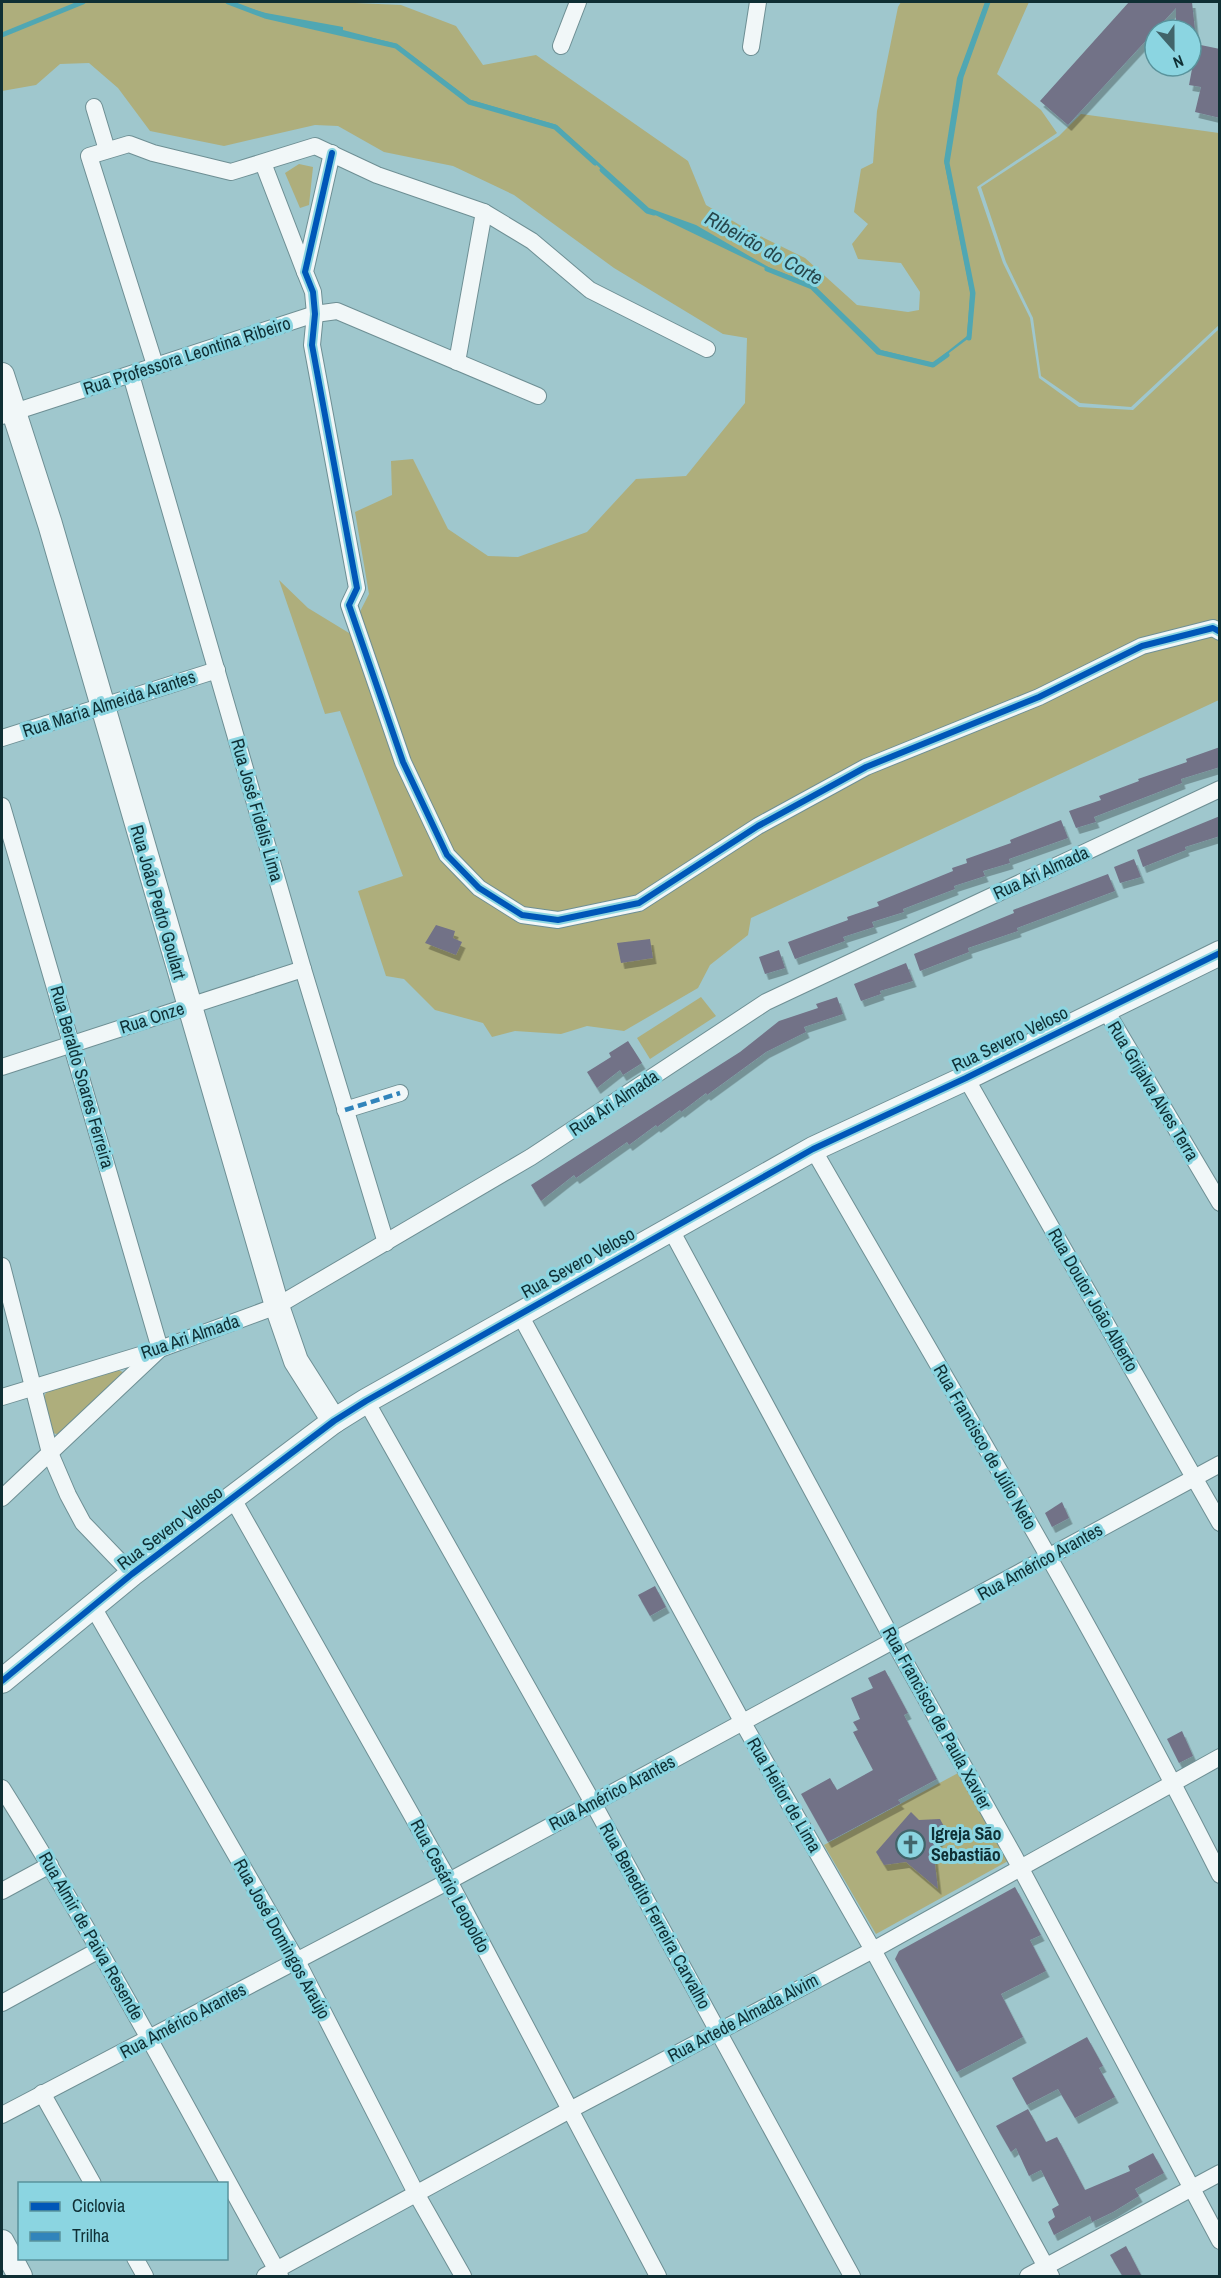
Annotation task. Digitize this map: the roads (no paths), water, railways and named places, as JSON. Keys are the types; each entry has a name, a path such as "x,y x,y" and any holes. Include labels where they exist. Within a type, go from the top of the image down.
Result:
{"street":[{"path":"561,46 578,2"},
{"path":"751,47 758,2"},
{"path":"94,107 107,150"},
{"path":"155,365 89,156 129,144 153,153 231,172 315,146 377,175 484,212 532,242 590,290 707,349"},
{"path":"305,272 333,153"},
{"path":"263,163 313,292 315,314 312,345 357,588 349,605 360,639 403,762 447,855 479,888 522,915 558,920 639,903 758,826 866,767 1040,697 1142,646 1213,628 1220,632"},
{"path":"458,362 484,212"},
{"name":"Rua Professora Leontina Ribeiro","path":"7,414 315,314 337,311 538,396"},
{"name":"Rua João Pedro Goulart","path":"2,375 7,414 50,525 277,1306 296,1361 334,1421"},
{"name":"Rua José Fidelis Lima","path":"131,375 303,969 386,1243"},
{"name":"Rua Maria Almeida Arantes","path":"2,738 217,670"},
{"name":"Rua Ari Almada","path":"2,1397 160,1349 277,1306 531,1157 766,1002 1220,789"},
{"name":"Rua Beraldo Soares Ferreira","path":"2,806 160,1349"},
{"name":"Rua Severo Veloso","path":"2,1681 132,1574 334,1421 366,1401 519,1312 813,1149 966,1078 1220,953"},
{"name":"Rua Onze","path":"2,1067 303,969"},
{"name":"Rua Grijalva Alves Terra","path":"1105,1009 1220,1203"},
{"name":"Rua Doutor João Alberto","path":"966,1078 1220,1523"},
{"path":"345,1110 400,1093"},
{"name":"Rua Francisco de Júlio Neto","path":"813,1149 1048,1556 1173,1782 1220,1875"},
{"name":"Rua Francisco de Paula Xavier","path":"670,1228 894,1642 1021,1868 1220,2241"},
{"path":"2,1266 31,1388 50,1453 83,1523 132,1574"},
{"name":"Rua Heitor de Lima","path":"519,1312 743,1723 873,1950 1048,2272"},
{"path":"2,1497 160,1349"},
{"name":"Rua Benedito Ferreira Carvalho","path":"366,1401 593,1803 852,2277"},
{"name":"Rua Américo Arantes","path":"2,2115 449,1881 1220,1464"},
{"name":"Rua Cesário Leopoldo","path":"233,1499 449,1881 568,2111 658,2277"},
{"name":"Rua José Domingos Araújo","path":"93,1607 297,1960 417,2194 463,2277"},
{"name":"Rua Artede Almada Alvim","path":"274,2274 568,2111 873,1950 1220,1757"},
{"name":"Rua Almir de Paiva Resende","path":"2,1788 50,1865 151,2039 226,2182"},
{"path":"2,1891 50,1865"},
{"path":"2,2003 99,1950"},
{"path":"42,2093 92,2182"},
{"path":"1028,2277 1048,2272 1190,2188 1220,2173"},
{"name":"Rua Almir de Paiva Resende","path":"228,2186 274,2274"},
{"path":"2,2242 20,2277"},
{"path":"136,2260 145,2277"}],"water":[{"path":"228,2 266,13 343,27 343,30 397,44 471,100 557,125 649,208 696,225 770,268 814,285 881,350 933,363 967,336 970,293 944,161 957,78 985,2 988,2 961,77 947,162 973,293 969,338 933,365 878,352 812,287 769,270 647,211 555,127 469,102 396,46 265,16"}],"waterway":[{"name":"Ribeirão do Corte","path":"2,35 83,2"},
{"name":"Ribeirão do Corte","path":"228,2 265,16 396,46 469,102 555,127 595,163"},
{"name":"Ribeirão do Corte","path":"969,338 973,293 947,163 961,77 988,2"},
{"name":"Ribeirão do Corte","path":"602,170 647,211 654,213"},
{"name":"Ribeirão do Corte","path":"767,269 812,287 878,352 933,365 947,355"}],"place":[{"name":"Igreja São Sebastião","path":"910,1844"}]}
